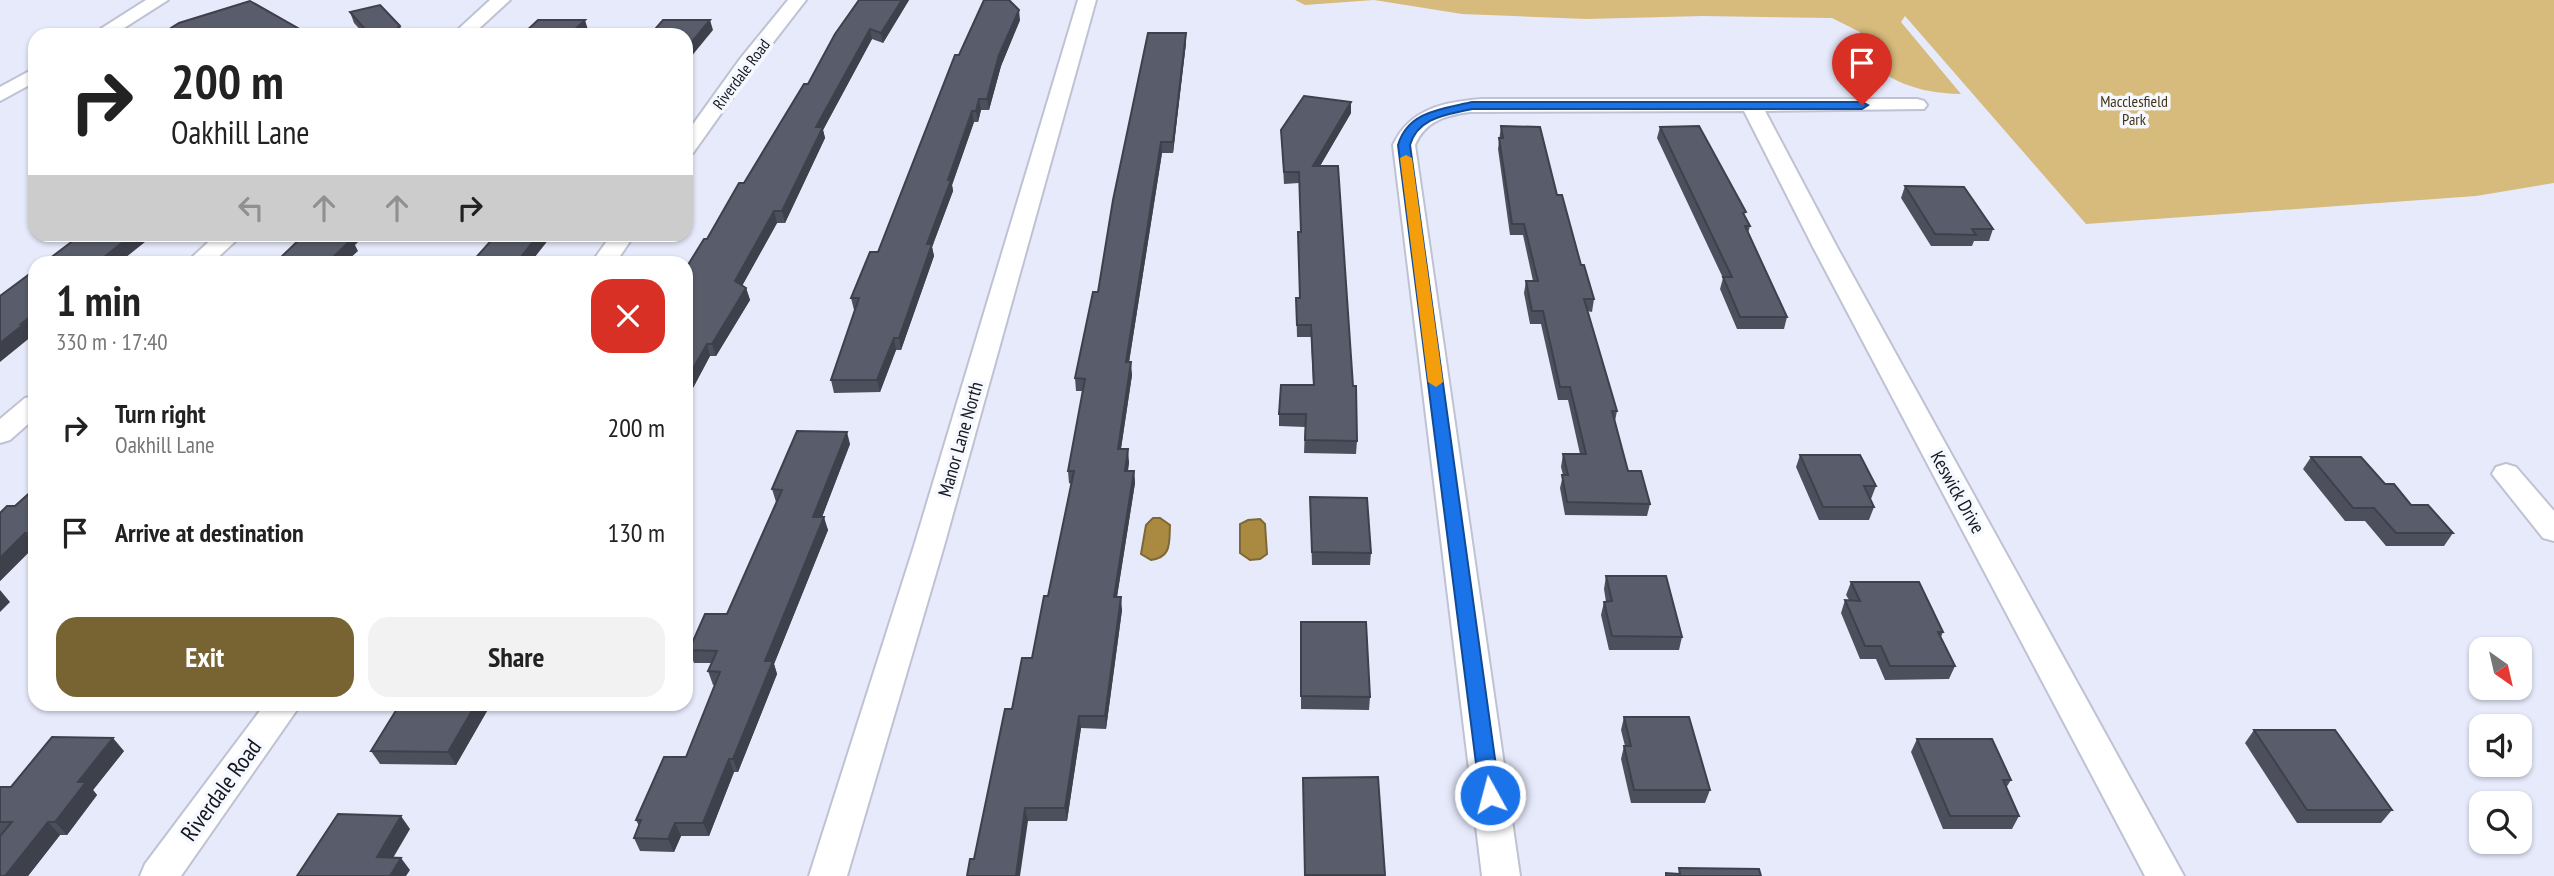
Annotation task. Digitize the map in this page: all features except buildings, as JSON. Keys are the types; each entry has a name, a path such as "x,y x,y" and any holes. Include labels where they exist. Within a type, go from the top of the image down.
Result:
{"street":[{"path":"112,28 159,0"},
{"path":"469,28 501,0"},
{"name":"Riverdale Road","path":"693,139 747,63 797,0"},
{"name":"Manor Lane North","path":"828,876 929,546 1087,0"},
{"path":"0,94 28,78"},
{"path":"1501,876 1404,145 1407,134 1415,125 1432,115 1452,108 1482,105 1917,105"},
{"name":"Keswick Drive","path":"1752,106 1825,247 2165,876"},
{"path":"206,256 223,242"},
{"path":"0,434 28,410"},
{"path":"2506,474 2554,531"},
{"name":"Riverdale Road","path":"159,876 279,711"}],"green space":[{"path":"1295,0 1374,0 1305,5"},
{"name":"Macclesfield Park","path":"1374,0 2554,0 2554,183 2476,196 2086,224 1905,16 1901,22 1961,94 1916,88 1891,78 1854,51 1860,32 1832,18 1703,16 1586,19 1462,14"}],"shaded area":[{"path":"1153,518 1160,518 1170,525 1170,538 1163,556 1151,560 1141,554 1146,525"},
{"path":"1260,519 1265,524 1267,554 1260,559 1250,560 1240,553 1240,524"}],"slow traffic":[{"path":"1406,158 1436,382"}],"route":[{"path":"1490,795 1404,145 1407,134 1420,121 1432,115 1472,105 1862,105"}]}
